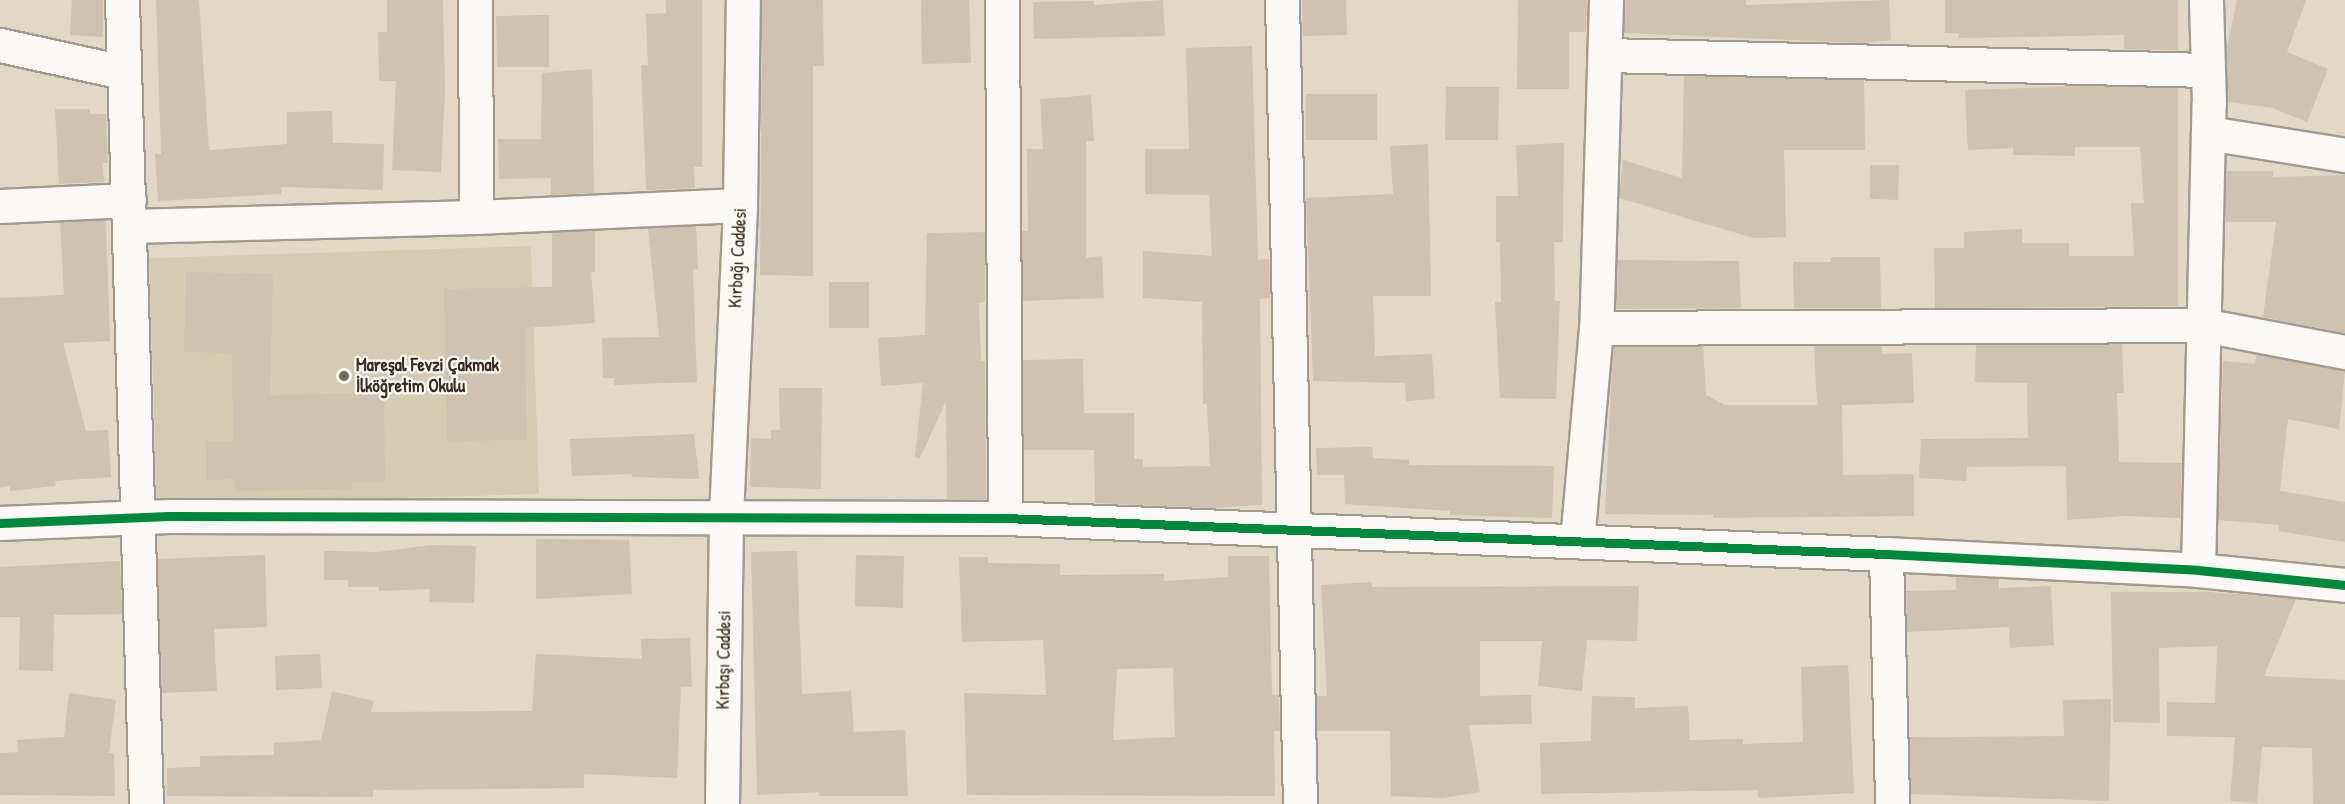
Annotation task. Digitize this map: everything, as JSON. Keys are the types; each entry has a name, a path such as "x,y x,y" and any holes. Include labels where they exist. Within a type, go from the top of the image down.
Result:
{"street":[{"path":"122,0 135,517 146,804"},
{"path":"475,0 476,217"},
{"name":"Kırbağı Caddesi","path":"726,516 740,205 742,0"},
{"path":"1002,0 1005,518"},
{"path":"1282,0 1296,528 1300,804"},
{"path":"1577,541 1596,328 1606,0"},
{"path":"2198,570 2208,133 2206,0"},
{"path":"0,45 123,72"},
{"path":"1606,55 2208,70"},
{"path":"2208,133 2345,155"},
{"path":"0,206 129,213 476,217 740,205"},
{"path":"1596,328 2203,325 2345,352"},
{"name":"Kırbaşı Caddesi","path":"722,804 726,516"},
{"path":"0,523 135,517 1005,518 1296,528 1886,554 2198,570 2345,585"},
{"path":"1886,554 1892,804"}],"shaded area":[{"name":"Mareşal Fevzi Çakmak İlköğretim Okulu","path":"531,246 539,494 157,505 149,258"}],"building":[{"path":"72,0 103,0 103,37 70,35"},
{"path":"156,0 199,0 209,150 287,144 287,112 332,111 333,143 384,144 383,190 281,187 281,194 158,201 155,154 161,154"},
{"path":"387,0 443,0 445,92 441,172 392,170 396,81 379,81 378,32 387,32"},
{"path":"666,0 702,0 702,167 694,167 695,188 646,190 641,65 648,65 646,14 666,13"},
{"path":"762,0 823,0 824,66 813,66 813,276 760,275"},
{"path":"921,0 969,0 971,63 922,64"},
{"path":"1163,0 1165,36 1034,39 1033,2 1094,1 1094,5"},
{"path":"1302,0 1346,0 1347,35 1303,36"},
{"path":"1518,0 1587,0 1586,32 1569,32 1569,89 1517,89"},
{"path":"1625,0 1746,0 1746,5 1889,0 1891,40 1864,43 1624,33"},
{"path":"1945,0 2178,0 2178,50 2124,49 2124,35 1959,38 1959,33 1945,33"},
{"path":"2237,0 2306,0 2287,52 2328,69 2307,122 2273,108 2228,102 2226,52"},
{"path":"549,15 549,67 497,67 496,16"},
{"path":"1252,46 1258,260 1269,259 1270,298 1260,299 1262,505 1210,508 1095,503 1094,450 1023,450 1023,360 1083,359 1084,413 1134,413 1134,459 1143,459 1143,467 1210,466 1207,404 1203,404 1202,302 1143,298 1143,251 1212,256 1209,195 1145,194 1145,149 1189,149 1186,48"},
{"path":"592,69 594,193 551,195 551,178 499,179 498,139 541,139 542,73"},
{"path":"1684,76 1864,80 1865,150 1784,150 1786,237 1753,238 1619,198 1623,160 1682,178"},
{"path":"2083,86 2178,88 2178,306 1935,308 1934,248 1964,248 1964,232 2022,229 2022,243 2069,243 2069,256 2134,256 2131,203 2144,203 2140,147 2075,147 2075,156 2013,155 2013,148 1968,150 1965,90"},
{"path":"1446,87 1499,87 1498,140 1445,140"},
{"path":"1306,94 1377,94 1377,140 1306,140"},
{"path":"1091,95 1094,141 1086,141 1086,258 1102,256 1104,298 1022,301 1022,231 1028,231 1027,149 1043,149 1040,99"},
{"path":"55,109 90,109 90,114 106,114 108,163 103,163 104,182 59,184"},
{"path":"1564,143 1563,242 1554,242 1555,301 1560,301 1556,399 1500,398 1495,302 1501,302 1500,242 1496,242 1496,196 1518,196 1516,145"},
{"path":"1428,144 1431,296 1373,296 1375,356 1432,354 1435,399 1406,401 1405,383 1313,381 1306,198 1393,194 1390,146"},
{"path":"1870,165 1899,165 1898,200 1870,199"},
{"path":"2226,171 2273,171 2273,177 2345,175 2345,333 2263,317 2276,222 2225,222"},
{"path":"106,220 110,341 63,343 86,431 108,430 111,477 55,481 56,486 10,491 10,486 0,488 0,298 64,295 60,222"},
{"path":"696,226 698,269 693,270 697,382 614,385 614,378 603,378 602,338 659,337 648,228"},
{"path":"595,230 595,272 591,272 595,323 525,328 527,440 447,441 444,289 552,287 552,232"},
{"path":"985,232 985,302 979,303 981,361 985,361 986,499 947,499 946,401 920,458 915,457 923,383 881,386 878,338 925,335 927,233"},
{"path":"1831,257 1880,257 1881,308 1794,308 1793,262 1831,262"},
{"path":"1617,260 1739,261 1741,308 1615,309"},
{"path":"186,272 273,274 270,395 384,393 385,482 352,482 352,489 235,491 235,479 206,480 206,441 233,441 232,353 184,352"},
{"path":"829,282 869,282 869,328 829,328"},
{"path":"2122,344 2124,393 2117,393 2119,462 2182,463 2180,518 2124,516 2067,520 2066,466 1967,467 1966,481 1919,478 1921,439 2028,438 2027,383 1975,382 1976,345"},
{"path":"1882,345 1882,354 1912,353 1914,403 1842,405 1843,475 1914,474 1914,516 1713,518 1713,515 1605,514 1613,347 1703,346 1706,395 1725,405 1817,405 1814,346"},
{"path":"2257,354 2345,370 2339,429 2288,419 2280,491 2345,502 2345,542 2279,531 2279,525 2218,520 2223,361 2255,364"},
{"path":"779,388 822,388 821,489 750,487 751,438 771,439 771,430 780,430"},
{"path":"694,434 699,479 632,477 632,474 572,476 570,439"},
{"path":"1372,447 1373,458 1409,460 1409,465 1554,466 1552,518 1450,515 1450,511 1345,504 1344,475 1317,475 1316,448"},
{"path":"536,539 629,540 632,594 536,599"},
{"path":"431,545 476,546 474,603 429,602 430,589 379,591 379,587 348,587 348,580 324,580 324,551 378,552"},
{"path":"797,551 802,694 851,691 854,732 905,730 908,796 819,796 819,792 757,795 751,552"},
{"path":"265,555 267,627 214,629 217,691 161,693 157,559"},
{"path":"856,555 904,556 903,608 855,606"},
{"path":"1228,556 1269,556 1272,695 1279,695 1280,731 1274,731 1275,796 967,795 964,693 1046,695 1043,640 962,642 959,557 988,557 988,563 1060,564 1060,575 1164,574 1164,581 1228,577","holes":["1173,668 1175,737 1113,740 1117,669"]},
{"path":"120,561 122,614 54,615 53,671 19,670 20,617 0,617 0,567"},
{"path":"1956,576 1999,579 1999,588 2051,586 2054,645 2010,648 2009,627 1907,632 1906,591 1956,590"},
{"path":"1371,582 1372,587 1639,586 1637,641 1587,640 1582,691 1538,686 1542,641 1480,641 1480,696 1531,695 1532,724 1469,725 1480,792 1442,798 1391,796 1390,731 1317,731 1316,696 1327,696 1321,585"},
{"path":"2111,592 2209,592 2296,599 2264,676 2345,680 2345,804 2313,804 2312,748 2262,747 2257,803 2230,801 2235,737 2167,736 2167,702 2215,703 2217,646 2159,648 2160,723 2113,722"},
{"path":"690,638 692,687 681,687 677,778 584,774 584,788 373,790 373,797 167,796 167,768 200,767 200,756 274,755 274,743 321,740 332,691 374,701 371,712 532,711 536,654 642,659 641,639"},
{"path":"320,654 322,688 276,690 275,656"},
{"path":"1848,665 1854,793 1758,798 1758,790 1541,794 1540,743 1591,741 1592,696 1635,697 1635,708 1688,706 1690,740 1743,739 1743,744 1803,742 1801,667"},
{"path":"69,693 116,700 109,753 114,753 115,796 0,795 0,753 18,752 17,740 64,737"},
{"path":"2111,699 2109,801 1911,794 1909,737 2064,736 2063,700"}],"cycle path":[{"path":"0,523 169,516 1005,518 1886,554 2198,570 2345,585"}],"place":[{"name":"Mareşal Fevzi Çakmak İlköğretim Okulu","path":"344,376"}]}
